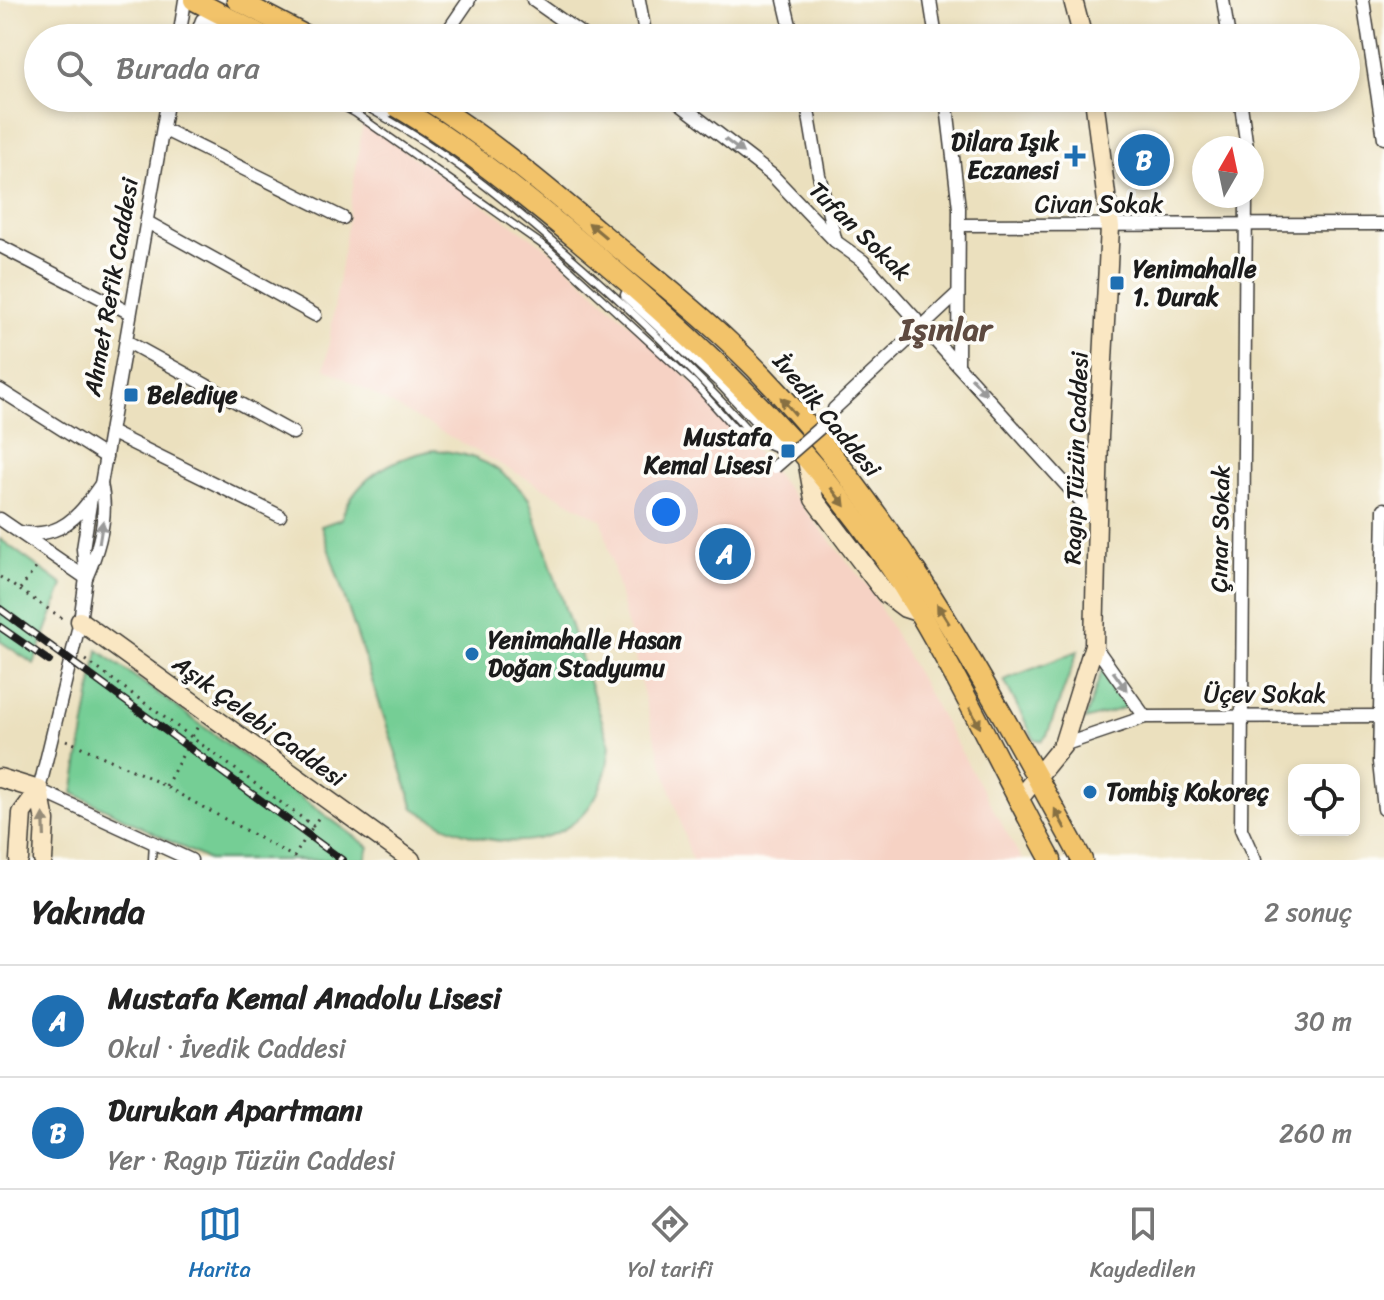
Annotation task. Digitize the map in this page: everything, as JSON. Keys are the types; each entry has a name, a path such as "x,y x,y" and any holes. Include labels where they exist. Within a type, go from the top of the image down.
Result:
{"main road":[{"path":"194,0 226,24"},
{"path":"237,0 283,24"},
{"name":"İvedik Caddesi","path":"408,112 433,126 601,259 687,334 807,460 881,554 920,613 1051,860"},
{"name":"İvedik Caddesi","path":"446,112 608,239 731,343 772,387 900,548 958,638 1082,860"}],"street":[{"path":"181,24 185,0"},
{"path":"453,24 469,0"},
{"path":"533,0 567,24"},
{"path":"639,0 643,24"},
{"path":"784,0 790,24"},
{"path":"930,0 934,24"},
{"path":"1073,0 1079,24"},
{"path":"1223,0 1227,24"},
{"path":"1363,0 1384,138"},
{"name":"Ahmet Refik Caddesi","path":"19,860 22,813 39,790 79,625 86,578 83,549 91,498 101,484 166,112"},
{"path":"387,112 435,141 528,209 606,275 723,384 776,441 738,432"},
{"name":"Tufan Sokak","path":"690,112 772,175 835,241 863,261 1097,519"},
{"path":"808,112 835,241"},
{"path":"947,112 959,225 956,295 958,363"},
{"name":"Ragıp Tüzün Caddesi","path":"1018,800 1063,745 1094,645 1110,227 1096,112"},
{"path":"1242,112 1245,136"},
{"path":"163,129 343,218"},
{"name":"Çınar Sokak","path":"1246,208 1241,829 1255,860"},
{"path":"147,222 315,315"},
{"name":"Civan Sokak","path":"959,225 1384,224"},
{"path":"0,246 130,313"},
{"path":"834,409 956,295"},
{"path":"126,341 293,433"},
{"path":"0,390 106,457"},
{"path":"775,467 822,426"},
{"path":"110,432 280,516"},
{"name":"Ahmet Refik Caddesi","path":"86,578 98,551 106,501 101,484"},
{"path":"18,532 40,534 61,528 79,515 91,498"},
{"path":"1384,509 1379,762 1384,809"},
{"path":"0,519 86,578"},
{"name":"Aşık Çelebi Caddesi","path":"79,625 411,860"},
{"path":"1094,645 1145,717"},
{"name":"Üçev Sokak","path":"1063,745 1145,717 1382,716"},
{"path":"0,778 39,790 191,860"},
{"name":"Ahmet Refik Caddesi","path":"39,790 45,821 43,860"}],"lane":[{"path":"353,112 547,248 694,383 738,432"},
{"path":"374,112 414,133 495,191 647,324 765,447 807,460"},
{"path":"152,860 153,841"}],"path":[{"path":"20,589 47,553"},
{"path":"0,577 79,625"},
{"path":"73,651 313,826"},
{"path":"166,786 206,713"},
{"path":"53,733 166,786 294,857 328,801"}],"shaded area":[{"path":"363,123 547,248 694,383 764,460 869,588 1022,860 692,860 652,729 602,520 325,368"}],"green space":[{"name":"Yenimahalle Hasan Doğan Stadyumu","path":"434,450 463,454 487,464 509,478 529,499 610,745 602,783 586,811 564,829 537,839 507,841 475,836 444,825 414,808 321,526 341,519 356,492 377,472 404,458"},
{"path":"0,539 63,585 34,664 0,641"},
{"path":"98,650 369,847 365,860 208,860 73,793"},
{"path":"1078,651 1047,735 1042,741 1034,739 1004,680"},
{"path":"1103,667 1127,707 1085,720"}],"railway":[{"path":"0,609 342,860"},
{"path":"0,627 49,661"}],"place":[{"name":"Dilara Işık Eczanesi","path":"1075,156"},
{"name":"Durukan Apartmanı","path":"1144,160"},
{"name":"Yenimahalle 1. Durak","path":"1117,283"},
{"name":"Belediye","path":"131,395"},
{"name":"Mustafa Kemal Lisesi","path":"788,451"},
{"name":"Mustafa Kemal Anadolu Lisesi","path":"725,554"},
{"name":"Yenimahalle Hasan Doğan Stadyumu","path":"472,654"},
{"name":"Tombiş Kokoreç","path":"1090,792"}],"district":[{"name":"Işınlar","path":"946,329"}]}
